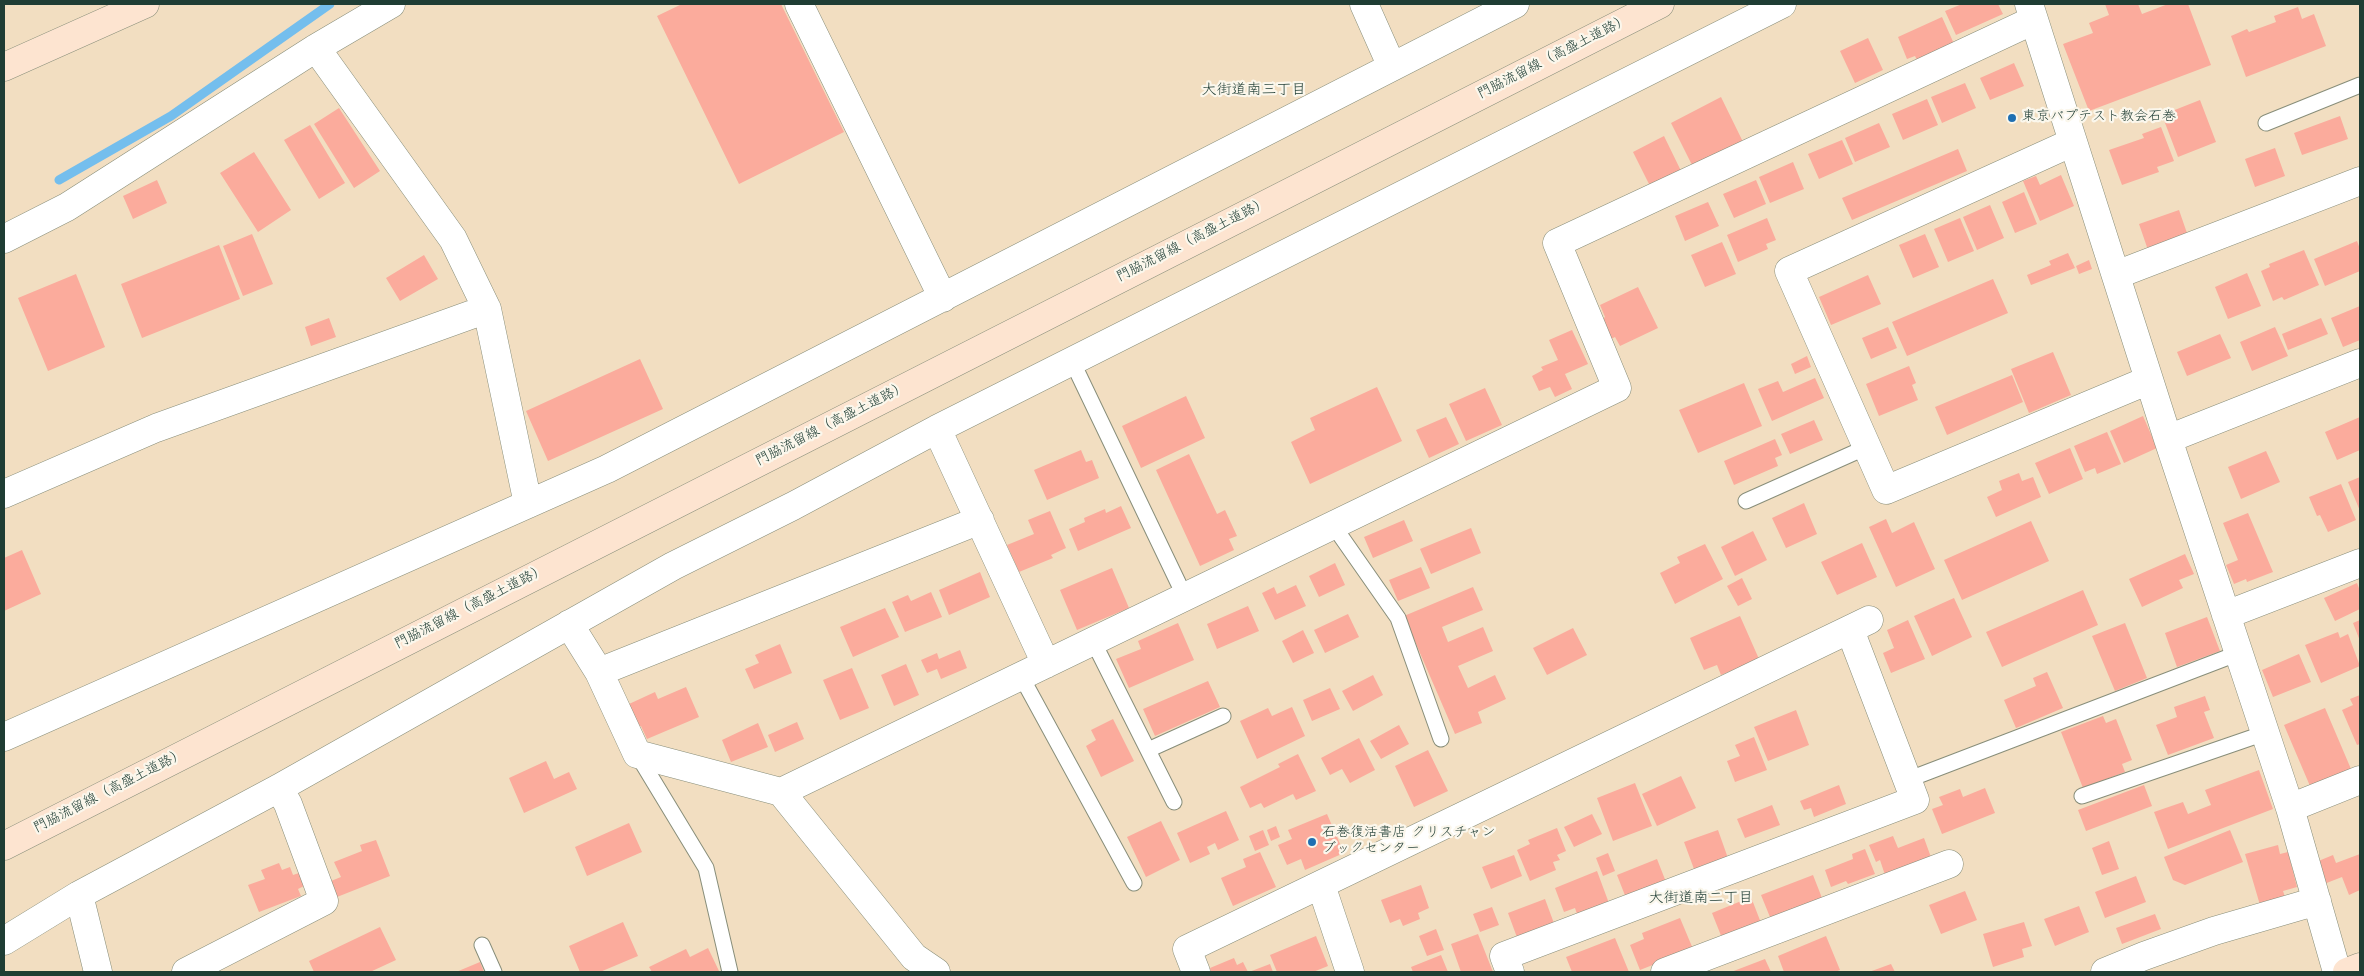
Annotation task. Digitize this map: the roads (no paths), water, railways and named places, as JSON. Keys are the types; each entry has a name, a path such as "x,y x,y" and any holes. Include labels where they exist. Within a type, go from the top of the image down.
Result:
{"main road":[{"path":"4,67 145,4"},
{"name":"門脇流留線（高盛土道路）","path":"4,846 1660,4"},
{"path":"2347,972 2360,968"}],"street":[{"path":"4,240 67,207 316,48 391,4"},
{"path":"800,4 943,298"},
{"path":"1364,4 1392,67"},
{"path":"4,737 607,469 1515,4"},
{"path":"4,941 79,896 279,788 673,566 1072,361 1782,4"},
{"path":"781,792 1617,388 1557,243 2031,12 2168,439 2290,808 2337,972"},
{"path":"316,48 453,239 488,309 528,504"},
{"path":"2073,142 1789,271 1886,490 2149,380"},
{"path":"2116,275 2360,181"},
{"path":"4,494 156,428 488,309"},
{"path":"2168,439 2360,363"},
{"path":"938,429 1046,664"},
{"path":"599,672 980,520"},
{"path":"2226,615 2360,563"},
{"path":"570,624 599,672 637,754 781,792 914,957 936,972"},
{"path":"1196,972 1187,949 1860,625 1915,800 1504,956 1510,972"},
{"path":"2290,808 2360,780"},
{"path":"186,972 324,901 288,804 279,788"},
{"path":"1665,972 1949,864"},
{"path":"1321,884 1350,972"},
{"path":"79,896 98,972"},
{"path":"2105,972 2214,931 2317,901"}],"lane":[{"path":"2266,123 2360,86"},
{"path":"1072,361 1185,597"},
{"path":"1746,501 1867,447"},
{"path":"1333,525 1398,618 1441,739"},
{"path":"1093,641 1174,802"},
{"path":"1908,780 2238,653"},
{"path":"1021,676 1134,883"},
{"path":"1148,750 1224,716"},
{"path":"2082,796 2265,733"},
{"path":"637,754 706,868 730,972"},
{"path":"482,945 494,972"}],"waterway":[{"path":"59,180 171,116 330,4"}],"place":[{"name":"東京バプテスト教会石巻","path":"2012,118"},
{"name":"石巻復活書店 クリスチャン ブックセンター","path":"1312,842"}],"district":[{"name":"大街道南三丁目","path":"1254,91"},
{"name":"大街道南二丁目","path":"1701,899"}]}
